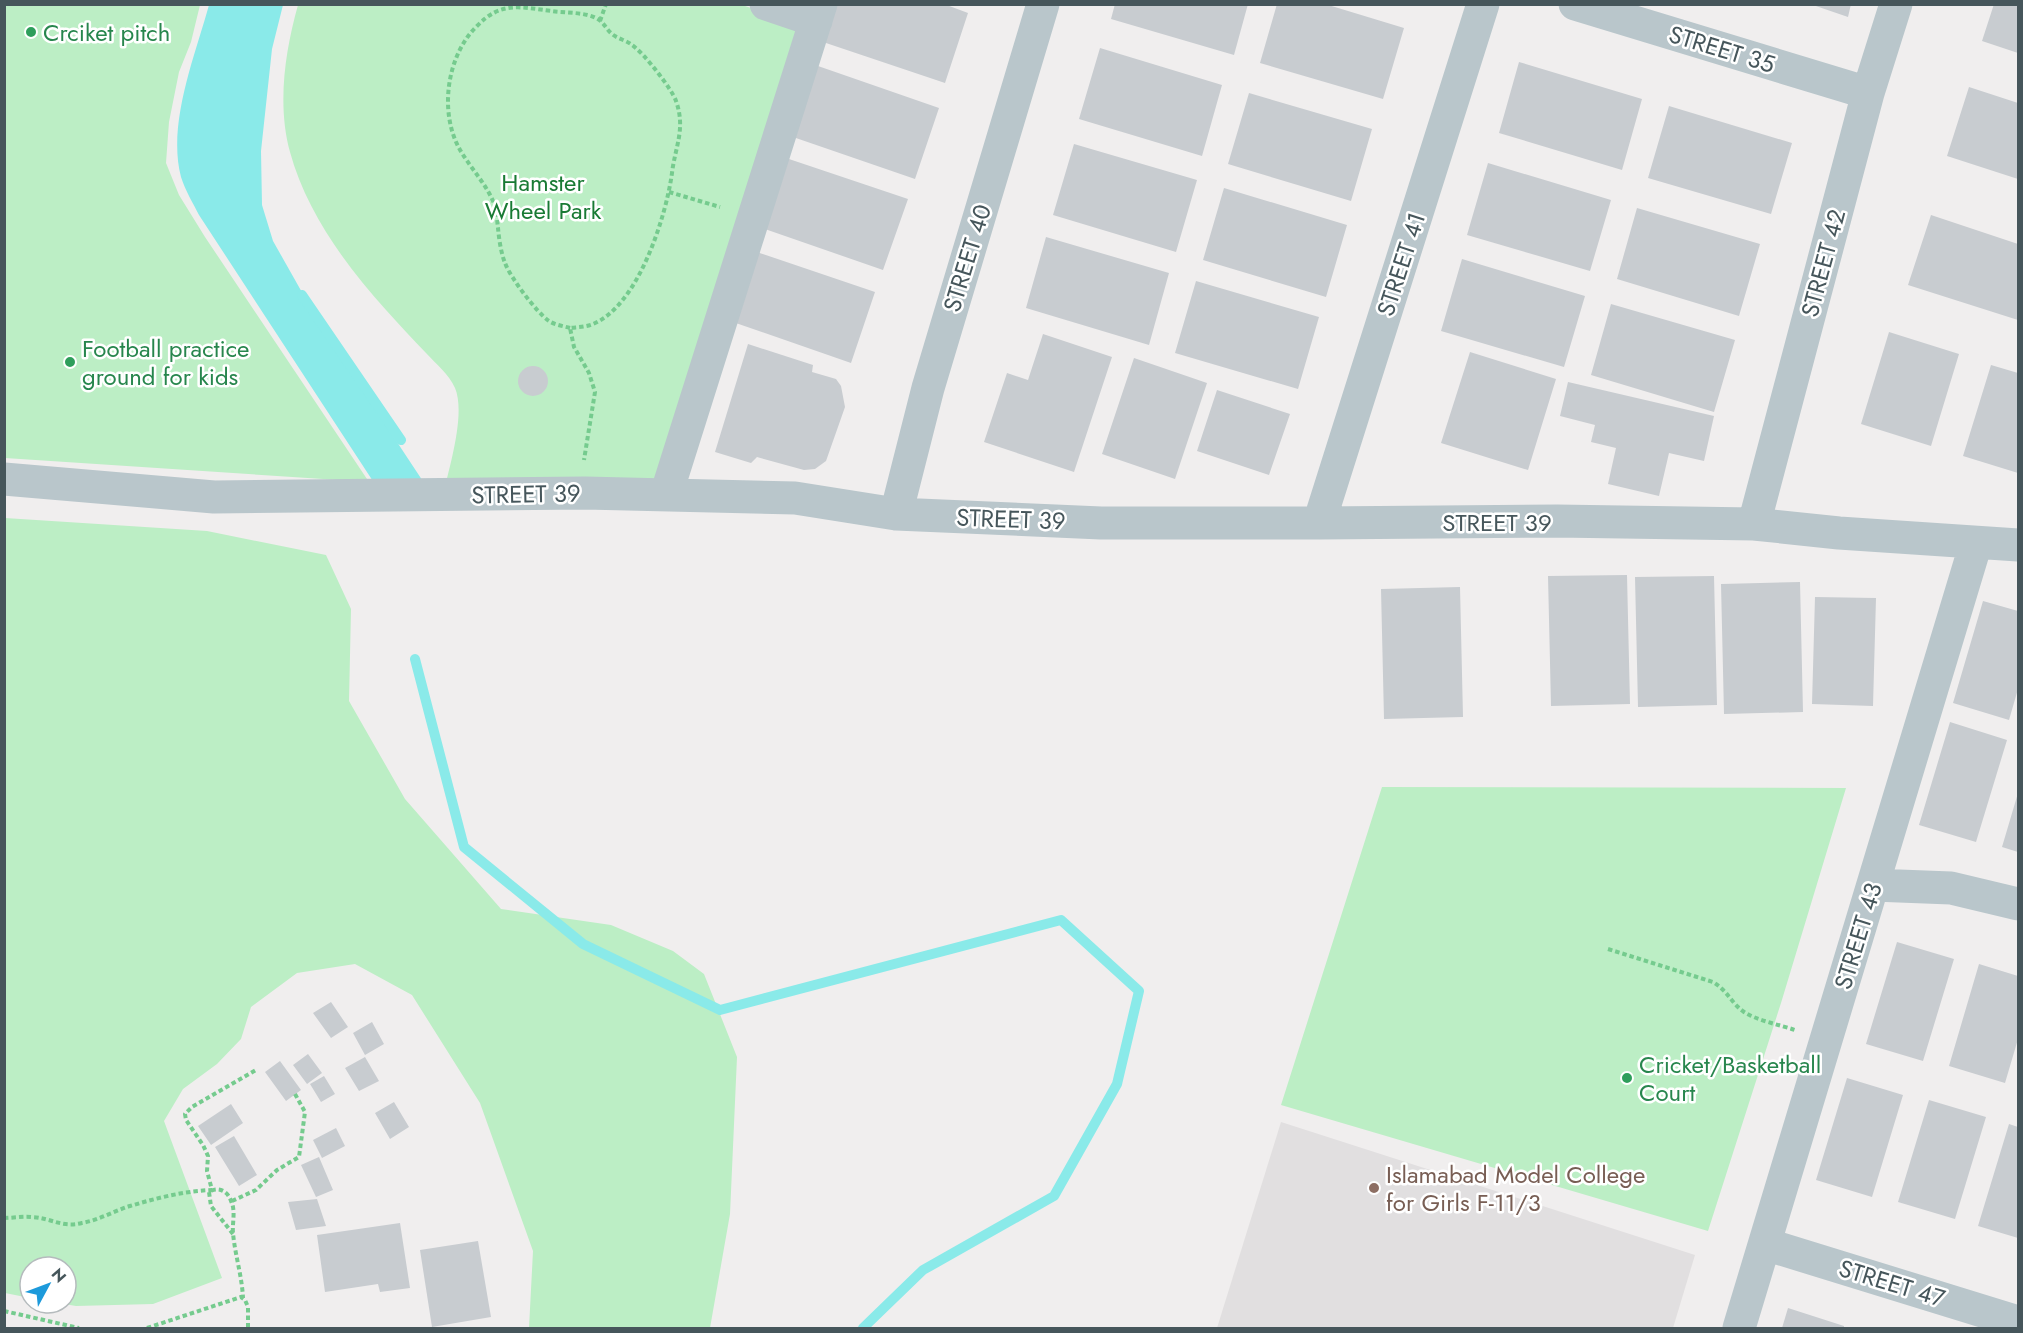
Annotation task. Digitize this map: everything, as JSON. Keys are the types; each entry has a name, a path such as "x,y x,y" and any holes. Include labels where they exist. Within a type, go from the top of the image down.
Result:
{"street":[{"path":"666,495 819,13 766,4"},
{"name":"STREET 40","path":"896,514 928,388 1043,4"},
{"name":"STREET 41","path":"1319,524 1483,4"},
{"name":"STREET 35","path":"1575,4 1868,93"},
{"name":"STREET 42","path":"1754,524 1868,93 1896,4"},
{"name":"STREET 39","path":"4,479 214,497 585,493 795,498 896,514 1101,523 1319,524 1569,521 1754,524 1839,533 2019,545"},
{"name":"STREET 43","path":"1739,1329 1976,543"},
{"path":"1873,885 1951,888 2019,904"},
{"name":"STREET 47","path":"1765,1244 2019,1322"}],"path":[{"path":"600,21 606,4"},
{"path":"506,7 591,16 600,21 614,36 630,43 640,51 676,99 680,133 669,192 650,251 629,292 613,309 592,324 570,328 556,324 543,315 508,270 501,245 495,206 487,188 459,148 455,138 448,107 449,82 466,38 493,11 506,7"},
{"path":"669,192 754,217"},
{"path":"570,328 573,347 589,373 596,392 584,459 585,493"},
{"path":"1608,949 1713,982 1723,988 1746,1014 1827,1040"},
{"path":"233,1234 211,1206 209,1192 212,1190 207,1171 208,1156 186,1120 185,1114 192,1107 256,1070"},
{"path":"232,1201 256,1190 277,1170 299,1157 305,1112 295,1094"},
{"path":"4,1218 32,1216 71,1225 85,1223 130,1206 179,1193 216,1189 225,1192 232,1201 233,1234 243,1298 248,1307 248,1329"},
{"path":"147,1329 243,1298"},
{"path":"4,1311 79,1329"}],"shaded area":[{"name":"Islamabad Model College for Girls F-11/3","path":"1281,1122 1695,1255 1673,1328 1217,1328"}],"green space":[{"name":"Hamster Wheel Park","path":"739,4 800,24 658,495 443,495 458,426 458,399 455,388 446,374 386,310 342,256 306,195 290,152 284,116 284,78 289,41 298,5"},
{"path":"4,5 200,5 191,42 179,72 169,122 166,163 179,195 205,237 369,482 5,458"},
{"path":"5,518 207,531 326,555 351,609 349,701 405,799 501,909 611,925 673,951 704,974 737,1057 730,1214 710,1328 529,1328 533,1251 480,1103 412,995 355,964 297,973 251,1007 241,1039 217,1064 183,1089 164,1121 222,1278 153,1304 78,1306 78,1255 18,1255 18,1296 5,1293"},
{"path":"1382,787 1846,788 1781,1003 1708,1231 1281,1105"}],"water":[{"path":"209,5 283,5 272,49 261,151 262,205 273,241 325,333 432,495 382,495 199,215 185,187 178,156 180,113 190,68"}],"building":[{"path":"836,4 944,4 968,13 945,83 823,42"},
{"path":"1115,4 1248,4 1234,55 1111,19"},
{"path":"1277,4 1325,4 1404,28 1383,99 1260,63"},
{"path":"1810,4 1851,4 1848,17"},
{"path":"1994,4 2018,4 2018,53 1982,41"},
{"path":"1100,48 1222,85 1202,156 1079,119"},
{"path":"1519,62 1642,99 1622,170 1499,133"},
{"path":"818,66 939,108 915,179 793,137"},
{"path":"1969,87 2018,103 2018,179 1947,156"},
{"path":"1249,93 1372,129 1351,201 1228,164"},
{"path":"1669,106 1792,143 1771,214 1648,178"},
{"path":"1074,144 1197,180 1176,252 1053,215"},
{"path":"786,158 908,199 883,270 762,228"},
{"path":"1488,163 1611,200 1590,271 1467,235"},
{"path":"1224,188 1347,225 1326,297 1203,260"},
{"path":"1637,208 1760,244 1739,316 1617,279"},
{"path":"1931,215 2018,244 2018,320 1908,285"},
{"path":"1046,237 1169,273 1149,345 1026,308"},
{"path":"754,251 875,292 851,363 730,321"},
{"path":"1462,259 1585,296 1564,367 1441,331"},
{"path":"1196,281 1319,317 1298,389 1175,353"},
{"path":"1611,304 1735,340 1714,412 1591,375"},
{"path":"1889,332 1959,354 1931,446 1861,424"},
{"path":"1043,334 1112,357 1074,472 984,442 1007,373 1028,380"},
{"path":"748,344 813,365 812,372 836,379 841,386 845,407 826,461 815,469 804,470 757,457 751,463 715,452"},
{"path":"1470,352 1556,379 1528,470 1441,443"},
{"path":"1134,358 1207,383 1175,479 1102,454"},
{"path":"1991,365 2018,373 2018,473 1963,456"},
{"path":"533,366 539,367 547,375 547,387 539,395 533,396 527,395 519,387 518,381 519,375 527,367"},
{"path":"1568,382 1714,416 1704,461 1669,453 1659,496 1608,484 1616,448 1591,442 1595,425 1560,416"},
{"path":"1217,390 1290,414 1269,475 1197,451"},
{"path":"1627,575 1630,704 1551,706 1548,576"},
{"path":"1714,576 1717,705 1638,707 1635,577"},
{"path":"1800,582 1803,712 1724,714 1721,584"},
{"path":"1460,587 1463,717 1384,719 1381,589"},
{"path":"1815,597 1876,598 1873,706 1812,704"},
{"path":"1983,601 2018,611 2018,689 2009,720 1953,703"},
{"path":"1950,722 2007,740 1976,842 1919,825"},
{"path":"2018,793 2018,852 2002,847"},
{"path":"1897,942 1954,959 1923,1061 1866,1044"},
{"path":"1979,964 2018,976 2018,1039 2005,1083 1949,1066"},
{"path":"331,1002 348,1027 331,1038 313,1013"},
{"path":"372,1022 384,1044 365,1055 353,1033"},
{"path":"308,1054 322,1073 307,1084 293,1065"},
{"path":"365,1057 379,1081 359,1091 345,1068"},
{"path":"280,1061 301,1090 286,1101 265,1072"},
{"path":"324,1076 335,1094 321,1102 310,1084"},
{"path":"1847,1078 1903,1095 1872,1197 1816,1180"},
{"path":"1929,1100 1986,1117 1955,1219 1898,1202"},
{"path":"394,1102 409,1127 390,1139 375,1113"},
{"path":"231,1104 243,1123 211,1145 198,1126"},
{"path":"2009,1124 2018,1127 2018,1238 1978,1226"},
{"path":"336,1128 345,1146 322,1158 313,1140"},
{"path":"234,1136 257,1175 239,1186 215,1147"},
{"path":"319,1157 333,1190 316,1197 301,1165"},
{"path":"317,1199 326,1226 296,1230 288,1202"},
{"path":"400,1223 410,1288 380,1292 378,1284 325,1292 317,1235"},
{"path":"478,1241 491,1317 432,1327 420,1250"},
{"path":"1788,1308 1844,1326 1844,1328 1782,1328"}],"waterway":[{"path":"302,295 401,440"},
{"path":"415,659 464,847 583,944 720,1010 1061,920 1139,991 1117,1084 1054,1196 923,1270 863,1328"}],"place":[{"name":"Crciket pitch","path":"31,32"},
{"name":"Football practice ground for kids","path":"70,362"},
{"name":"Cricket/Basketball Court","path":"1627,1078"},
{"name":"Islamabad Model College for Girls F-11/3","path":"1374,1188"}]}
